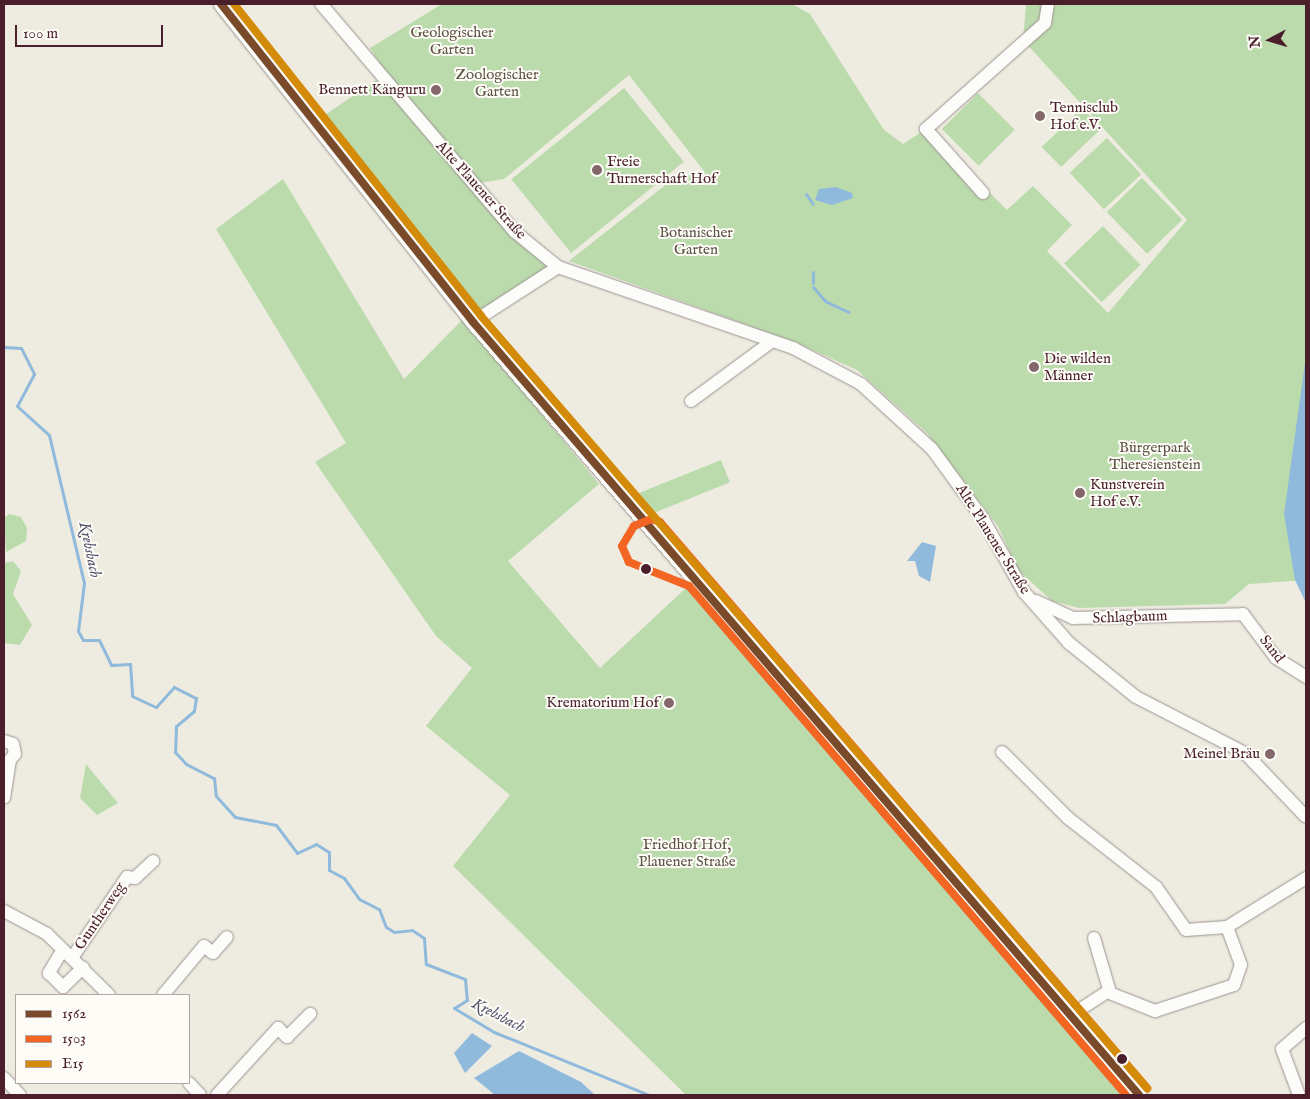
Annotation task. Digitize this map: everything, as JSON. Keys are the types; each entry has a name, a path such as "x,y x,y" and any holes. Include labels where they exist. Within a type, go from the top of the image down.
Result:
{"main road":[{"path":"221,4 473,322 1139,1095"}],"street":[{"name":"Alte Plauener Straße","path":"321,4 515,232 558,267 771,342 834,366 855,379 932,449 983,518 1024,592 1069,644 1107,676 1136,697 1245,753 1306,817"},
{"path":"983,193 926,129 1045,23 1048,4"},
{"path":"473,322 558,267"},
{"path":"691,401 771,342"},
{"name":"Schlagbaum","path":"1024,592 1040,605 1073,618 1243,614"},
{"name":"Sand","path":"1243,614 1276,658 1306,677"},
{"path":"4,741 13,744 15,754 7,759 4,798"},
{"path":"1002,752 1068,818 1156,888 1179,925 1193,932 1227,927 1306,878"},
{"name":"Guntherweg","path":"67,954 127,877 135,878 153,861"},
{"path":"4,911 28,920 83,968 108,994"},
{"path":"1110,992 1154,1011 1234,985 1241,965 1227,927"},
{"path":"165,994 204,946 213,953 227,936"},
{"path":"1094,938 1110,992"},
{"path":"67,954 49,973 64,987 83,968"},
{"path":"1070,1016 1110,992"},
{"path":"217,1095 278,1028 287,1037 310,1014"},
{"path":"1299,1095 1282,1049 1306,1028"},
{"path":"4,1078 20,1095"},
{"path":"189,1084 200,1095"}],"green space":[{"name":"Bürgerpark Theresienstein","path":"442,4 792,4 810,14 884,130 903,144 926,129 1007,210 1033,186 1072,225 1047,251 1108,313 1187,220 1023,40 1026,4 1306,4 1306,580 1249,584 1225,604 1079,608 1052,601 1018,570 998,526 927,433 857,370 795,342 569,261 673,179 704,171 629,75 504,179 479,183 392,82 370,48"},
{"path":"376,80 548,268 476,316 319,119"},
{"name":"Freie Turnerschaft Hof","path":"624,88 684,162 571,253 511,179"},
{"path":"978,93 1015,130 979,166 942,129"},
{"path":"1082,108 1101,128 1061,167 1042,147"},
{"path":"1107,138 1141,175 1104,209 1070,173"},
{"path":"1142,178 1182,220 1147,254 1107,212"},
{"name":"Friedhof Hof, Plauener Straße","path":"283,179 404,379 463,319 599,484 508,561 600,668 687,587 1129,1095 686,1095 453,866 510,795 426,726 472,668 436,636 315,462 346,443 216,229"},
{"path":"1103,226 1141,265 1102,302 1064,264"},
{"path":"721,460 730,482 646,516 637,494"},
{"path":"9,514 21,517 27,528 26,541 6,552 4,518"},
{"path":"13,561 21,571 13,594 32,625 20,645 4,643 4,563"},
{"path":"86,764 118,803 97,815 80,798"}],"water":[{"path":"836,187 852,193 853,198 832,205 815,200 819,189"},
{"path":"1306,356 1306,603 1295,580 1284,514"},
{"path":"922,542 936,546 930,582 919,576 915,561 907,561"},
{"path":"472,1033 492,1046 465,1073 454,1053"},
{"path":"519,1051 581,1082 595,1095 495,1095 474,1078"}],"waterway":[{"path":"806,194 813,204"},
{"path":"813,272 813,283"},
{"path":"813,287 825,301 849,312"},
{"name":"Krebsbach","path":"4,347 21,348 34,374 17,406 49,435 84,583 78,631 83,640 99,640 111,665 130,664 132,696 156,707 174,687 196,698 194,711 176,726 175,752 186,764 214,778 216,796 235,817 276,825 297,853 316,844 329,852 329,870 344,878 359,899 379,909 386,927 394,932 412,930 424,938 426,964 465,979 467,1000 454,1008 494,1032 649,1095"}],"transit line":[{"name":"1562","path":"221,4 473,322 1139,1095"},
{"name":"E15","path":"234,4 481,316 1147,1088"},
{"name":"1503","path":"1126,1095 689,586 629,562 622,546 634,526 651,519 660,522 1147,1088"}],"place":[{"name":"Bennett Känguru","path":"436,90"},
{"name":"Tennisclub Hof e.V.","path":"1040,116"},
{"name":"Freie Turnerschaft Hof","path":"597,170"},
{"name":"Die wilden Männer","path":"1034,367"},
{"name":"Kunstverein Hof e.V.","path":"1080,493"},
{"name":"Krematorium Hof","path":"669,703"},
{"name":"Meinel Bräu","path":"1270,754"}],"park label":[{"name":"Geologischer Garten","path":"452,40"},
{"name":"Zoologischer Garten","path":"497,82"},
{"name":"Botanischer Garten","path":"696,240"}]}
